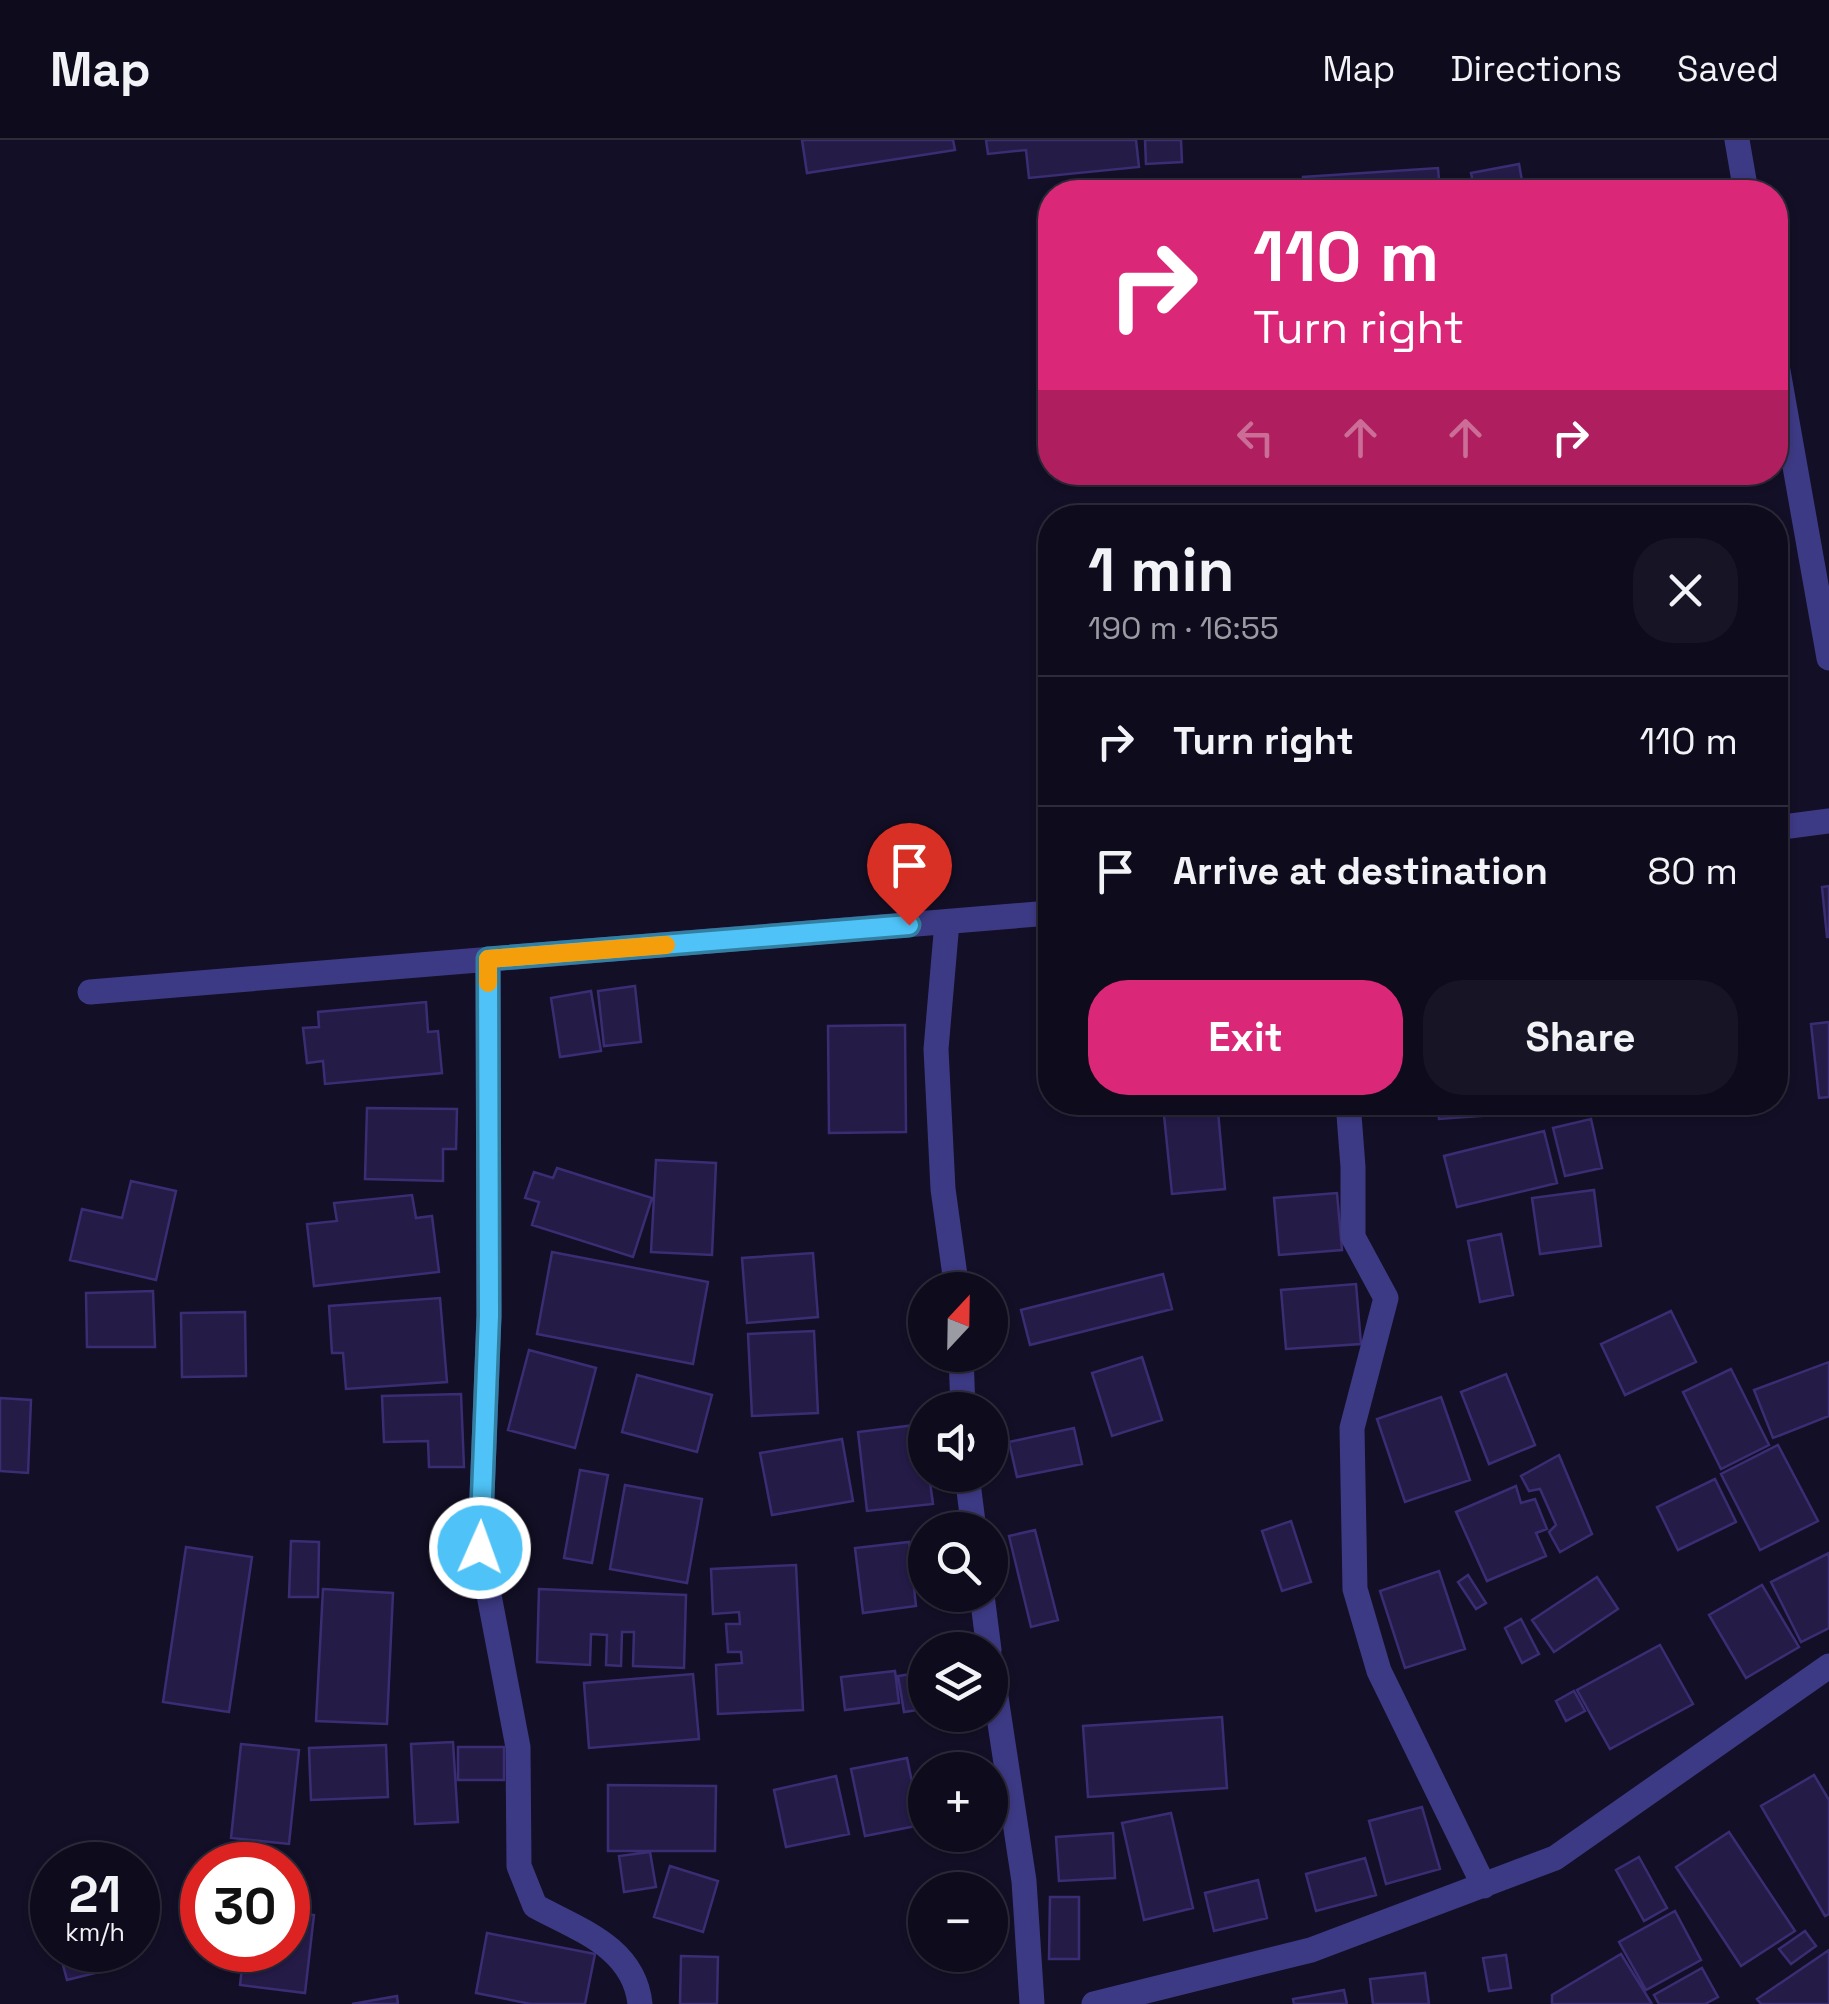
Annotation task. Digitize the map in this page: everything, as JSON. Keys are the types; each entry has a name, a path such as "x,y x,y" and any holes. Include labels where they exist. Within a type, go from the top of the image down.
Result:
{"street":[{"path":"1737,140 1744,180"},
{"path":"1788,427 1829,658"},
{"path":"1788,826 1829,821"},
{"path":"90,992 1038,914"},
{"path":"947,922 936,1050 943,1189 955,1272"},
{"path":"488,959 489,1316 480,1548 518,1748 519,1866 535,1906 625,1960 640,2004"},
{"path":"1349,1115 1353,1237 1386,1298 1352,1428 1355,1589 1379,1671 1484,1886"},
{"path":"1094,2004 1311,1950 1555,1858 1829,1666"},
{"path":"1001,1732 1024,1881 1032,2004"}],"building":[{"path":"802,140 953,140 955,150 807,173"},
{"path":"986,140 1136,140 1139,167 1029,178 1026,150 988,154"},
{"path":"1145,140 1181,140 1182,162 1146,164"},
{"path":"1519,164 1522,180 1472,180 1471,173"},
{"path":"1438,168 1439,180 1303,180"},
{"path":"1829,886 1829,937 1827,937 1822,887"},
{"path":"635,986 641,1042 604,1046 598,991"},
{"path":"591,991 601,1051 560,1057 551,998"},
{"path":"426,1002 428,1032 438,1031 442,1073 325,1084 323,1061 307,1063 303,1028 319,1027 318,1012"},
{"path":"1829,1022 1829,1097 1819,1098 1811,1024"},
{"path":"905,1025 906,1132 829,1133 828,1026"},
{"path":"367,1108 457,1109 456,1149 443,1149 443,1181 365,1179"},
{"path":"1164,1115 1218,1115 1225,1189 1172,1194"},
{"path":"1439,1115 1496,1115 1439,1119"},
{"path":"1591,1119 1602,1168 1565,1176 1553,1128"},
{"path":"1544,1131 1557,1183 1457,1207 1444,1156"},
{"path":"656,1160 716,1163 712,1255 651,1252"},
{"path":"557,1168 652,1198 633,1257 532,1225 539,1202 525,1198 534,1172 553,1178"},
{"path":"131,1181 176,1191 156,1280 70,1260 82,1209 122,1218"},
{"path":"1594,1190 1601,1246 1540,1254 1532,1198"},
{"path":"1337,1193 1342,1250 1279,1255 1274,1198"},
{"path":"412,1195 416,1218 432,1216 439,1272 314,1286 307,1224 337,1221 334,1203"},
{"path":"1501,1234 1513,1295 1480,1302 1468,1241"},
{"path":"552,1252 708,1282 693,1364 537,1334"},
{"path":"813,1253 818,1317 747,1323 742,1258"},
{"path":"1163,1274 1172,1309 1030,1345 1021,1310"},
{"path":"1356,1284 1361,1344 1286,1349 1281,1290"},
{"path":"153,1291 155,1347 87,1347 86,1293"},
{"path":"440,1298 447,1382 346,1389 343,1353 332,1353 329,1306"},
{"path":"1671,1311 1696,1362 1625,1395 1601,1344"},
{"path":"245,1312 246,1376 182,1377 181,1313"},
{"path":"814,1331 818,1413 752,1416 748,1334"},
{"path":"529,1350 596,1368 575,1448 508,1430"},
{"path":"1142,1357 1162,1420 1112,1436 1092,1373"},
{"path":"1829,1362 1829,1416 1773,1438 1754,1390"},
{"path":"1731,1369 1769,1445 1721,1469 1683,1392"},
{"path":"1506,1374 1535,1445 1489,1464 1461,1392"},
{"path":"637,1375 712,1395 697,1452 622,1432"},
{"path":"461,1394 464,1467 429,1467 428,1441 384,1442 382,1396"},
{"path":"1441,1397 1470,1480 1405,1502 1377,1419"},
{"path":"0,1398 31,1400 28,1473 0,1471"},
{"path":"908,1426 908,1492 931,1492 933,1504 867,1511 858,1432"},
{"path":"1074,1428 1082,1464 1017,1477 1009,1442"},
{"path":"842,1439 853,1501 772,1515 760,1453"},
{"path":"1778,1445 1818,1521 1760,1550 1721,1474"},
{"path":"1559,1455 1592,1534 1560,1552 1549,1532 1556,1525 1540,1489 1529,1491 1521,1476"},
{"path":"580,1470 608,1475 592,1563 564,1558"},
{"path":"1715,1479 1736,1522 1678,1550 1657,1507"},
{"path":"625,1485 702,1499 687,1583 610,1569"},
{"path":"1516,1486 1521,1503 1535,1499 1547,1529 1536,1533 1546,1556 1487,1581 1456,1512"},
{"path":"1291,1521 1311,1582 1282,1591 1262,1531"},
{"path":"1035,1530 1058,1620 1031,1627 1009,1536"},
{"path":"291,1541 319,1542 318,1597 289,1597"},
{"path":"908,1542 908,1607 863,1613 855,1548"},
{"path":"186,1547 252,1557 229,1712 163,1702"},
{"path":"1829,1553 1829,1628 1801,1642 1771,1582"},
{"path":"796,1565 803,1710 718,1714 716,1665 742,1663 741,1652 728,1652 726,1624 740,1624 739,1612 713,1614 711,1569"},
{"path":"1439,1571 1465,1649 1405,1668 1380,1591"},
{"path":"1468,1575 1486,1603 1476,1609 1458,1582"},
{"path":"1597,1577 1618,1609 1554,1652 1532,1620"},
{"path":"1762,1585 1799,1647 1746,1678 1709,1615"},
{"path":"323,1589 393,1593 387,1724 316,1721"},
{"path":"539,1589 686,1595 684,1668 633,1666 634,1632 622,1632 621,1666 606,1665 607,1635 591,1634 590,1665 537,1662"},
{"path":"1521,1619 1539,1654 1522,1663 1505,1628"},
{"path":"1660,1645 1693,1704 1610,1749 1577,1690"},
{"path":"895,1671 899,1703 845,1710 841,1677"},
{"path":"693,1674 699,1739 589,1748 584,1683"},
{"path":"908,1675 908,1711 904,1712 898,1676"},
{"path":"1574,1691 1585,1711 1566,1721 1556,1701"},
{"path":"1222,1717 1227,1788 1088,1797 1083,1726"},
{"path":"453,1742 458,1822 415,1824 411,1744"},
{"path":"241,1744 299,1750 289,1842 231,1838"},
{"path":"386,1745 388,1797 311,1800 309,1748"},
{"path":"458,1747 504,1747 504,1780 458,1780"},
{"path":"907,1758 908,1828 865,1836 851,1769"},
{"path":"1814,1775 1829,1800 1829,1914 1825,1916 1761,1806"},
{"path":"836,1776 849,1834 786,1847 774,1790"},
{"path":"608,1785 716,1786 715,1851 608,1851"},
{"path":"1422,1807 1440,1869 1386,1884 1369,1821"},
{"path":"1171,1813 1193,1908 1144,1920 1122,1823"},
{"path":"1729,1832 1795,1931 1741,1966 1676,1867"},
{"path":"1113,1833 1115,1878 1059,1881 1056,1837"},
{"path":"650,1852 656,1887 624,1892 619,1856"},
{"path":"1639,1857 1667,1908 1644,1921 1616,1870"},
{"path":"1365,1858 1376,1895 1316,1911 1306,1874"},
{"path":"670,1866 718,1881 703,1932 654,1917"},
{"path":"1258,1880 1267,1918 1214,1931 1205,1893"},
{"path":"1050,1897 1079,1897 1079,1959 1049,1959"},
{"path":"1675,1911 1701,1960 1646,1990 1619,1942"},
{"path":"310,1915 314,1915 310,1950"},
{"path":"1805,1931 1816,1946 1791,1964 1779,1949"},
{"path":"487,1933 595,1954 585,2004 531,2004 476,1993"},
{"path":"1829,1950 1829,2004 1761,2004 1757,1999"},
{"path":"1621,1954 1652,2004 1552,2004 1552,1995"},
{"path":"1506,1955 1511,1988 1489,1991 1483,1958"},
{"path":"681,1956 718,1957 717,2004 680,2004"},
{"path":"1702,1968 1718,1997 1705,2004 1659,2004 1654,1995"},
{"path":"65,1972 99,1972 67,1980"},
{"path":"241,1972 307,1972 305,1993 240,1985"},
{"path":"1425,1973 1429,2004 1373,2004 1370,1979"},
{"path":"1344,1990 1347,2004 1294,2004 1293,1999"},
{"path":"397,1996 398,2004 352,2004"}],"slow traffic":[{"path":"488,983 488,959 666,945"}],"route":[{"path":"480,1548 489,1316 488,959 909,925"}]}
